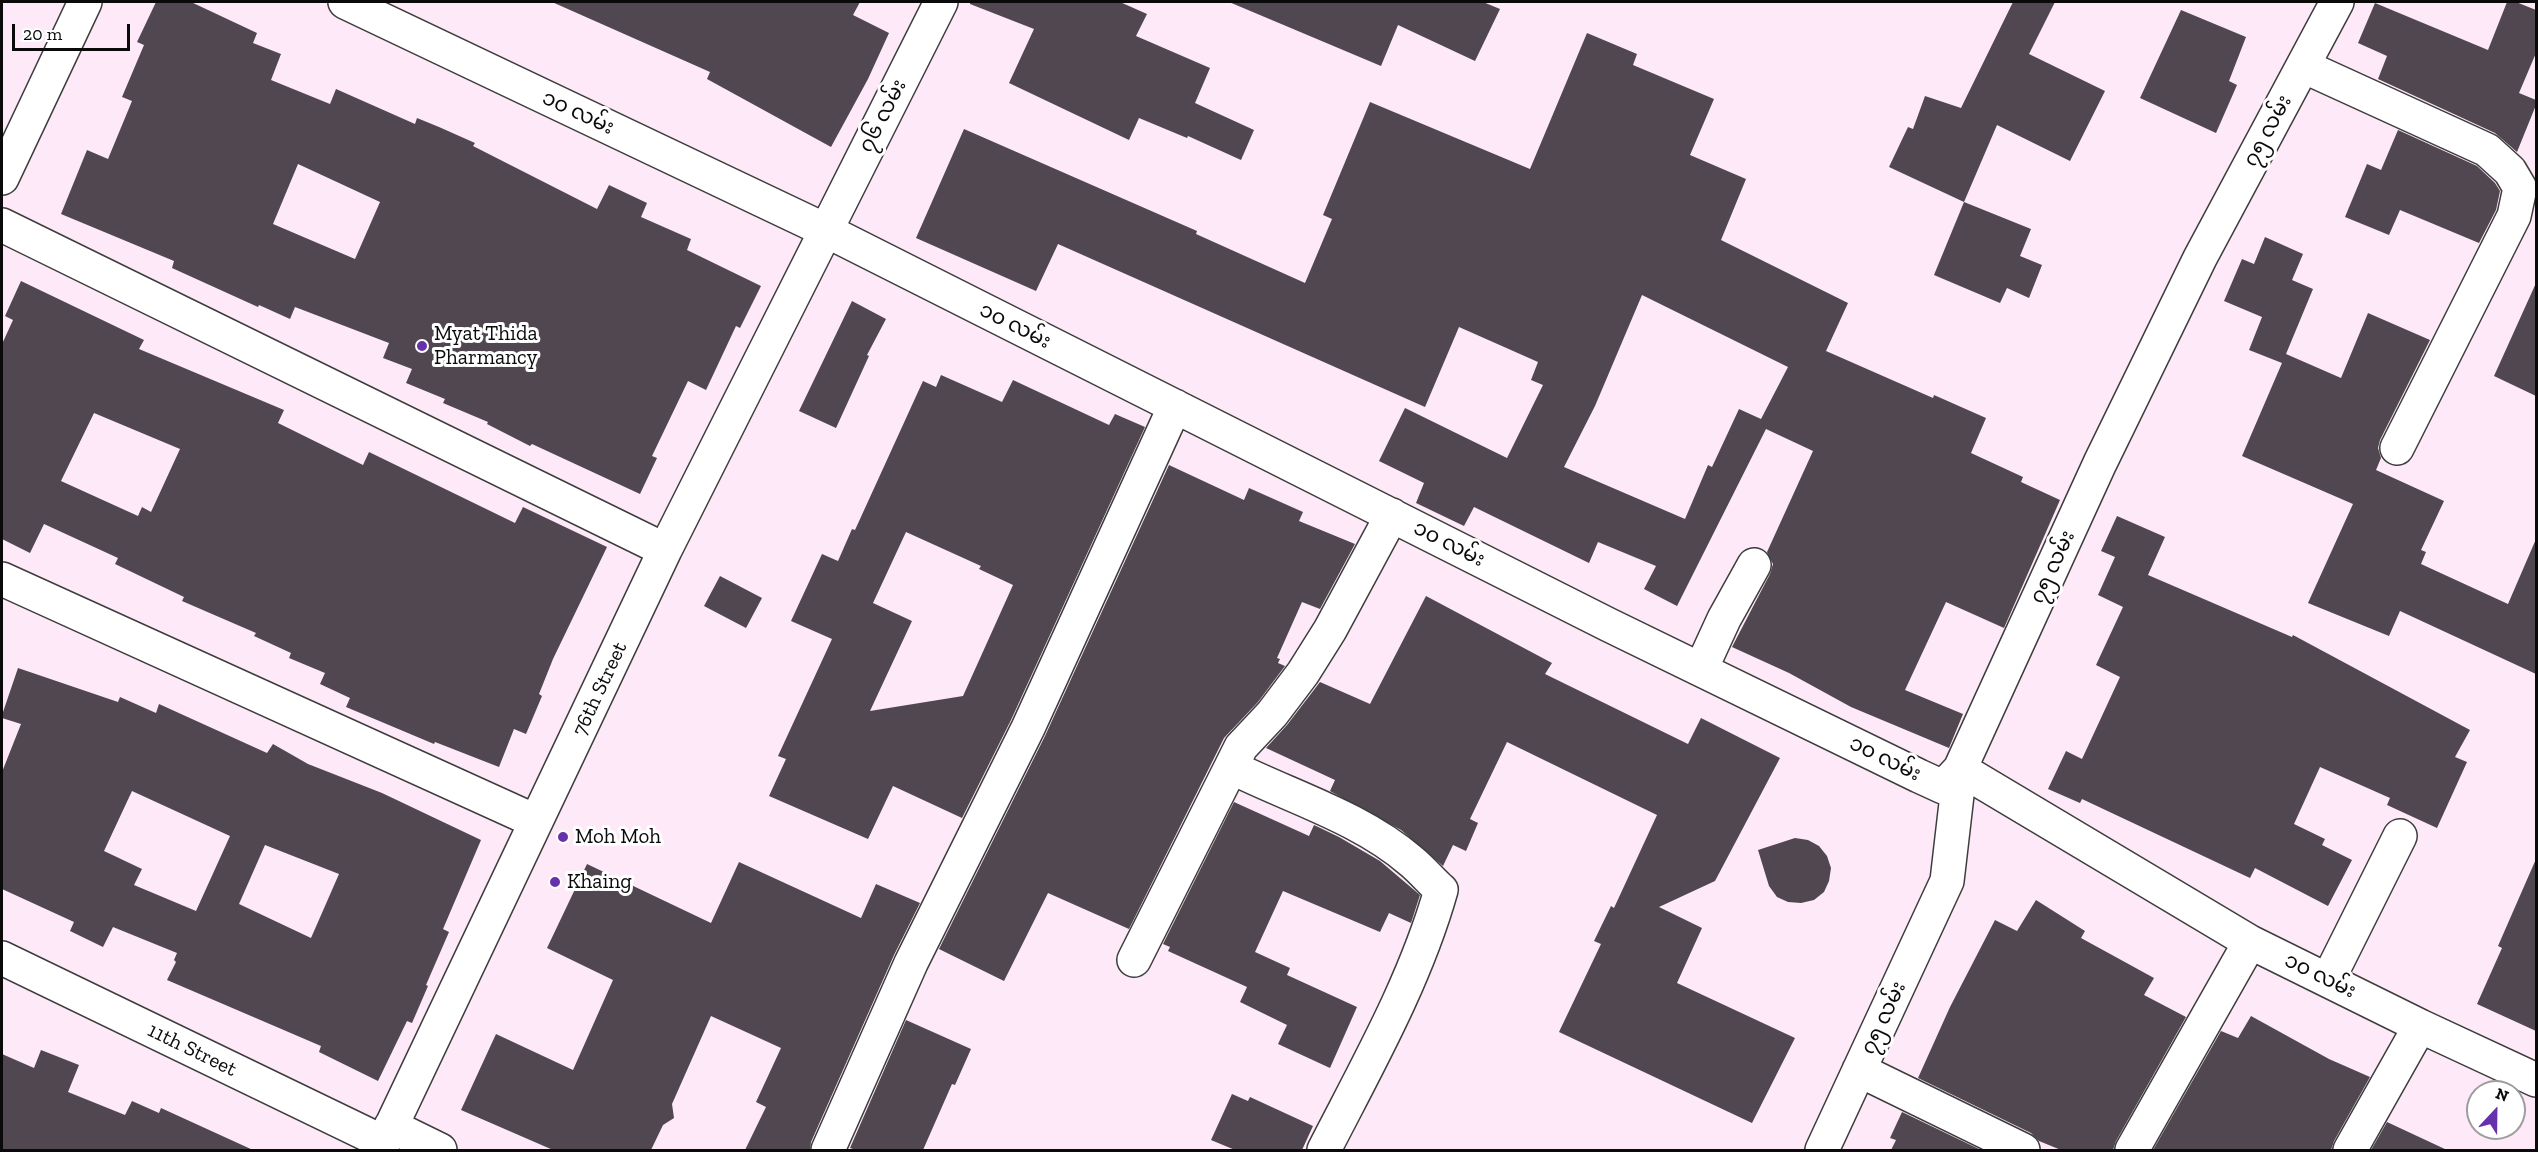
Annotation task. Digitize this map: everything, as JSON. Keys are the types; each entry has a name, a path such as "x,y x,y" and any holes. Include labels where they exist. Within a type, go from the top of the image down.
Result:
{"street":[{"path":"2,178 85,2"},
{"name":"၁၀ လမ်း","path":"345,2 825,230 1701,669 1943,787 1960,769 2250,942 2536,1080"},
{"name":"၇၆ လမ်း","path":"825,230 941,2"},
{"name":"၇၅ လမ်း","path":"1822,1150 1947,881 1960,769 2100,463 2200,258 2337,2"},
{"path":"2303,66 2487,150 2510,171 2520,188 2514,216 2397,448"},
{"path":"2,225 665,550"},
{"name":"76th Street","path":"385,1140 665,550 825,230"},
{"path":"828,1150 911,963 1028,728 1175,406"},
{"path":"1134,960 1241,747 1272,714 1303,673 1330,630 1392,514"},
{"path":"1701,669 1724,619 1754,565"},
{"path":"2,579 535,820"},
{"path":"1232,767 1274,788 1323,808 1372,834 1411,861 1441,891 1429,933 1396,1011 1324,1150"},
{"path":"2328,980 2400,836"},
{"path":"2132,1150 2250,942"},
{"name":"11th Street","path":"2,958 385,1140 440,1150"},
{"path":"2350,1150 2420,1026"},
{"path":"1859,1070 2023,1150"}],"building":[{"path":"156,2 191,2 257,33 253,43 281,54 271,80 330,104 336,89 415,124 417,118 475,143 473,146 597,209 609,185 647,203 641,217 691,239 687,250 761,286 740,328 736,326 706,390 688,381 652,456 657,458 640,494 532,444 530,446 487,424 488,422 443,403 445,399 406,383 412,369 383,358 389,343 295,307 290,319 259,305 258,307 172,268 174,261 61,214 87,150 108,159 132,101 122,97 144,45 137,42","holes":["298,164 380,202 355,259 273,224"]},
{"path":"552,2 860,2 853,15 889,33 868,79 831,147 707,79 710,72"},
{"path":"970,2 1120,2 1147,14 1136,36 1210,68 1195,103 1254,130 1241,160 1188,136 1187,138 1139,118 1129,140 1009,83 1034,29 970,4"},
{"path":"1229,2 1483,2 1500,9 1475,61 1398,25 1381,66"},
{"path":"2013,2 2055,2 2029,54 2105,91 2070,161 1997,125 1964,202 1889,167 1908,127 1913,129 1925,96 1961,108"},
{"path":"2507,2 2516,2 2536,10 2536,53 2519,93 2536,100 2536,105 2517,152 2495,133 2378,79 2387,56 2358,43 2375,3 2488,50"},
{"path":"2181,10 2246,37 2229,81 2237,85 2216,133 2140,98"},
{"path":"1587,33 1637,54 1633,65 1714,99 1690,155 1746,179 1721,240 1848,303 1826,351 1933,398 1934,395 1986,418 1971,453 2023,477 2021,482 2060,500 2004,628 1946,602 1905,690 1963,714 1949,748 1851,707 1789,673 1732,647 1770,574 1773,564 1767,552 1813,451 1766,429 1677,606 1644,589 1656,566 1598,542 1589,563 1474,507 1464,526 1416,503 1424,483 1379,461 1405,408 1507,458 1543,385 1531,380 1538,362 1459,327 1425,407 1058,244 1036,291 916,238 964,129 1197,231 1196,234 1305,283 1332,219 1323,215 1370,102 1530,169","holes":["1642,295 1788,367 1761,419 1739,409 1712,467 1708,465 1685,519 1564,467 1595,406"]},
{"path":"2398,130 2477,166 2495,183 2500,191 2496,210 2479,243 2400,210 2389,235 2345,217 2367,164 2381,170"},
{"path":"1964,202 2031,229 2020,256 2042,265 2029,298 2007,288 2000,303 1934,275"},
{"path":"2265,237 2303,254 2292,280 2313,289 2286,354 2341,378 2368,313 2430,340 2380,440 2378,448 2381,458 2376,470 2444,501 2421,550 2426,552 2421,564 2508,604 2536,539 2536,674 2400,611 2389,636 2308,603 2353,504 2242,456 2282,363 2249,350 2262,317 2224,301 2242,259 2254,264"},
{"path":"21,281 144,340 139,349 284,410 278,423 363,465 369,452 515,523 523,507 607,547 553,659 539,694 542,696 526,734 514,729 499,767 435,742 434,744 346,707 350,698 320,684 325,673 289,658 291,653 254,636 256,633 182,601 184,597 115,564 118,558 44,524 30,553 2,539 2,344 13,320 5,316","holes":["94,413 180,449 151,512 142,507 138,516 61,481"]},
{"path":"2536,283 2536,396 2494,376"},
{"path":"852,301 886,319 867,355 869,356 836,428 799,411"},
{"path":"941,375 1002,402 1013,380 1109,425 1115,414 1145,427 1011,720 962,818 893,786 868,839 769,796 786,759 778,756 832,639 791,621 822,554 838,561 852,529 855,530 923,381 936,387","holes":["906,532 981,566 979,569 1013,585 963,696 870,711 912,621 873,603"]},
{"path":"1169,465 1244,500 1249,488 1303,512 1299,521 1355,544 1320,609 1302,602 1277,658 1280,659 1278,663 1285,666 1258,702 1224,738 1129,929 1048,893 1004,981 939,949 1045,736"},
{"path":"2117,516 2165,537 2148,575 2292,637 2293,635 2470,730 2455,757 2467,762 2437,828 2387,805 2390,798 2320,767 2294,824 2325,839 2322,845 2352,860 2328,906 2255,868 2250,878 2082,799 2080,803 2048,789 2066,751 2082,759 2120,677 2096,665 2123,607 2098,595 2115,557 2101,551"},
{"path":"720,576 762,598 746,628 704,606"},
{"path":"1426,596 1552,663 1545,674 1688,744 1701,718 1780,758 1715,881 1659,907 1702,928 1677,983 1795,1038 1752,1123 1559,1032 1601,944 1594,941 1611,906 1614,908 1657,815 1507,742 1470,819 1478,823 1466,851 1453,845 1443,866 1401,830 1330,791 1335,780 1266,748 1320,682 1370,704"},
{"path":"18,668 118,702 120,697 156,713 159,704 267,753 273,744 308,764 382,793 481,840 443,929 449,932 426,985 428,986 412,1023 407,1021 378,1081 319,1052 321,1046 167,980 176,962 174,960 177,953 113,927 103,947 70,931 74,922 2,889 2,772 21,724 2,718","holes":["132,791 230,836 196,911 134,885 142,869 104,851","265,845 339,874 311,938 239,904"]},
{"path":"1234,802 1309,836 1314,825 1339,837 1380,861 1420,895 1411,923 1389,913 1380,932 1283,891 1255,952 1290,968 1287,975 1357,1007 1330,1068 1278,1044 1287,1025 1240,1002 1247,987 1168,951 1170,947 1163,944"},
{"path":"1795,838 1808,840 1819,846 1827,856 1831,868 1824,892 1814,900 1801,903 1788,902 1777,897 1769,886 1758,850"},
{"path":"2536,859 2536,1031 2477,1004 2502,948 2498,946"},
{"path":"739,862 861,918 876,884 920,903 894,955 811,1142 810,1150 745,1150 766,1107 756,1102 781,1048 711,1016 672,1104 674,1118 663,1125 651,1150 553,1150 461,1110 496,1034 573,1070 613,980 547,948 587,864 711,923"},
{"path":"2036,900 2085,931 2081,938 2154,978 2144,995 2186,1017 2113,1150 2061,1150 2039,1141 2031,1133 1918,1078 1950,1007 1995,920 2017,931"},
{"path":"2251,1016 2329,1059 2370,1077 2331,1150 2153,1150 2221,1031 2238,1038"},
{"path":"906,1020 971,1049 955,1085 952,1084 923,1150 856,1150 850,1148"},
{"path":"41,1050 79,1065 68,1092 125,1115 132,1101 159,1113 161,1108 253,1150 2,1150 2,1054 34,1068"},
{"path":"1232,1094 1248,1101 1250,1097 1313,1126 1302,1150 1235,1150 1211,1140"},
{"path":"1902,1112 1981,1150 1891,1150 1896,1140 1890,1138"},
{"path":"2387,1122 2447,1150 2371,1150"}],"place":[{"name":"Myat Thida Pharmancy","path":"422,346"},
{"name":"Moh Moh","path":"563,837"},
{"name":"Khaing","path":"555,882"}]}
